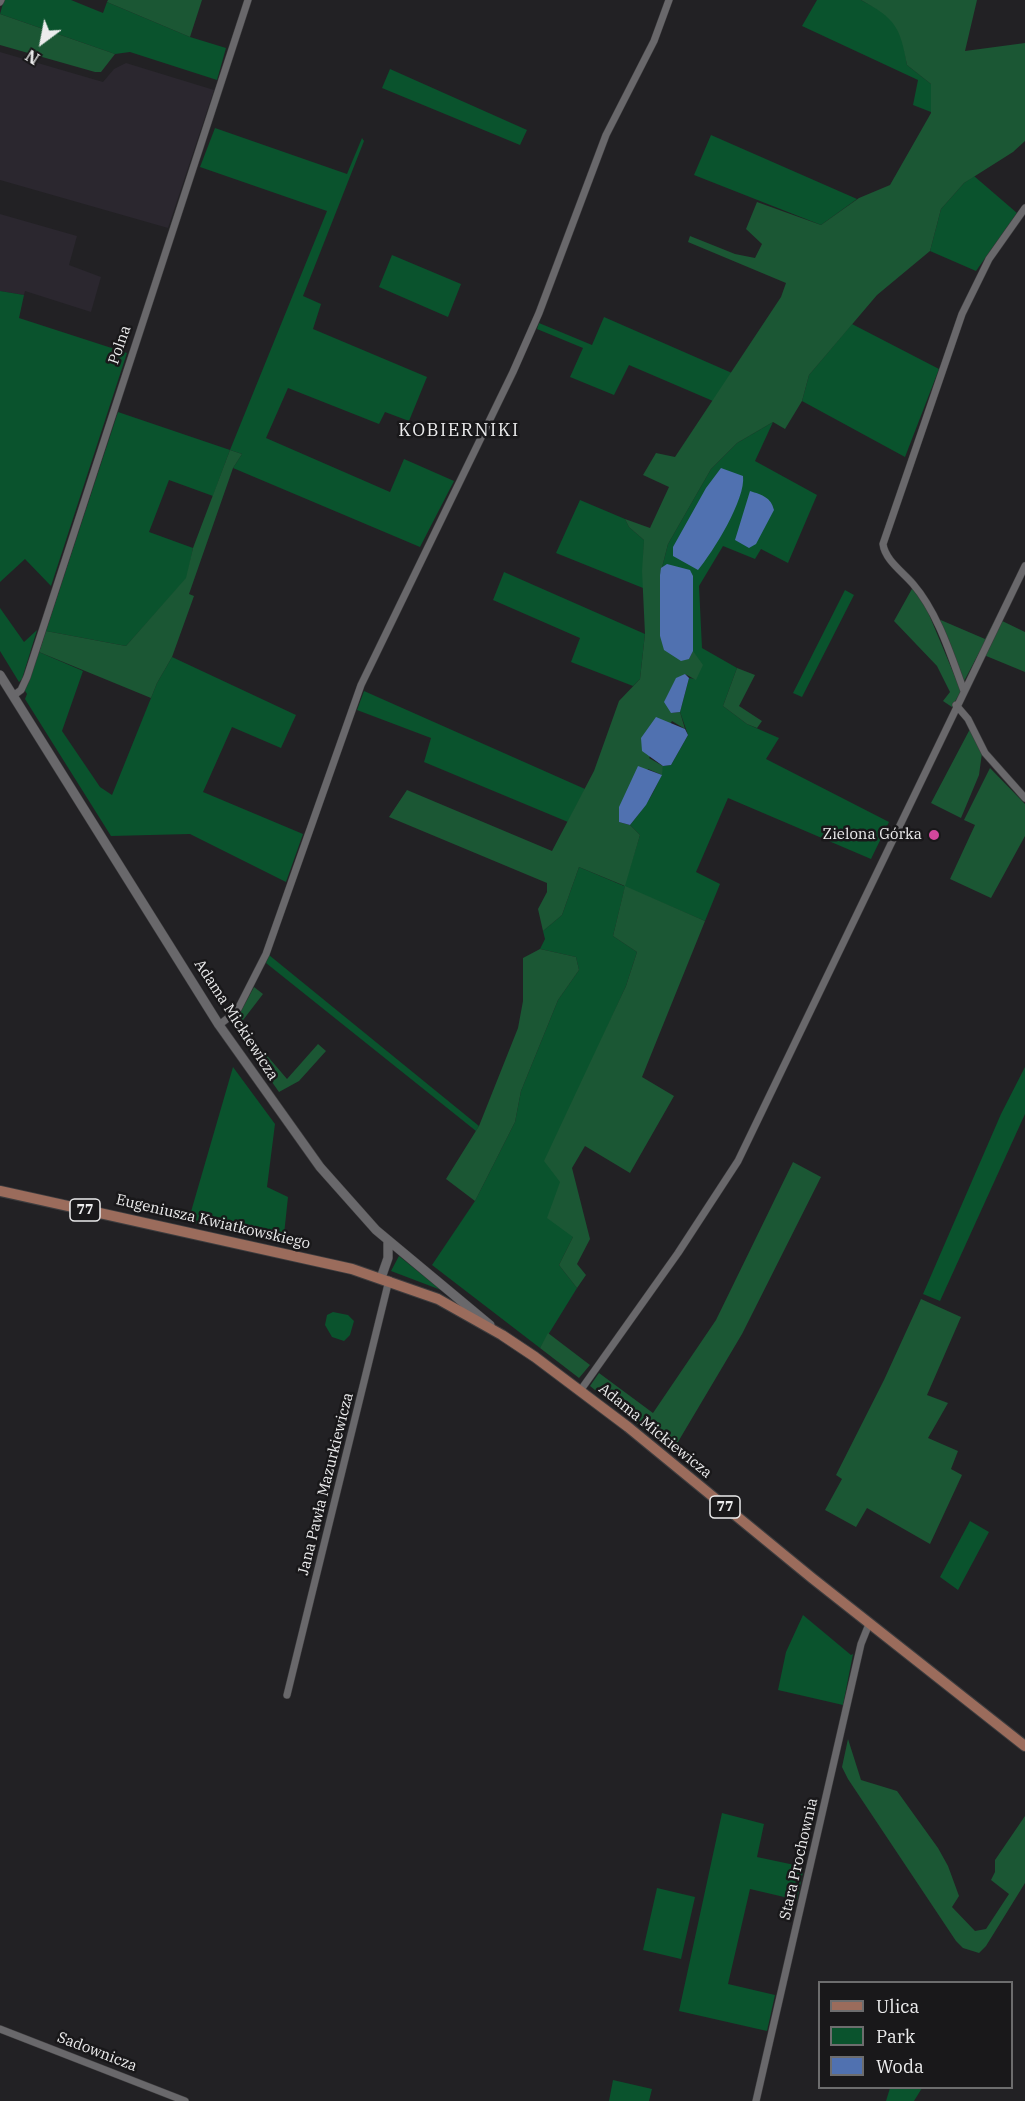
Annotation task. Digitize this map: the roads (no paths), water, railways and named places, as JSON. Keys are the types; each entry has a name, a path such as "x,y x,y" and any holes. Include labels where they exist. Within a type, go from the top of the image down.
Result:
{"main road":[{"name":"Eugeniusza Kwiatkowskiego","path":"0,1191 312,1260 385,1279"},
{"name":"Adama Mickiewicza","path":"385,1279 438,1299 502,1335 580,1391 869,1624"},
{"name":"77","path":"869,1624 1025,1746"}],"street":[{"name":"Polna","path":"13,696 21,690 27,677 248,0"},
{"path":"219,1025 237,1011 266,954 361,685 513,372 539,313 606,135 654,41 669,0"},
{"path":"964,691 928,604 892,562 884,551 883,544 892,510 962,314 989,259 1025,208"},
{"path":"580,1391 678,1253 738,1161 1025,566"},
{"name":"Adama Mickiewicza","path":"0,675 219,1025 320,1167 357,1211 388,1241 502,1335"},
{"path":"956,705 968,719 985,753 1025,798"},
{"path":"385,1279 388,1241"},
{"name":"Jana Pawła Mazurkiewicza","path":"288,1695 385,1279"},
{"name":"Stara Prochownia","path":"756,2101 861,1644 869,1624"},
{"name":"Sadownicza","path":"0,2029 185,2101"}],"water":[{"path":"721,468 743,476 743,486 727,525 698,570 673,556 673,547 706,488"},
{"path":"750,491 768,499 774,510 756,544 749,548 735,540"},
{"path":"667,564 690,570 693,576 693,651 689,659 681,661 664,650 660,636 660,575 661,568"},
{"path":"685,674 689,678 680,712 671,713 664,702 676,678"},
{"path":"656,717 685,729 688,735 671,765 663,766 642,751 641,738"},
{"path":"638,766 662,775 646,805 630,825 619,822 619,807"}],"place":[{"name":"Zielona Górka","path":"934,835"}],"district":[{"name":"KOBIERNIKI","path":"459,431"}]}
